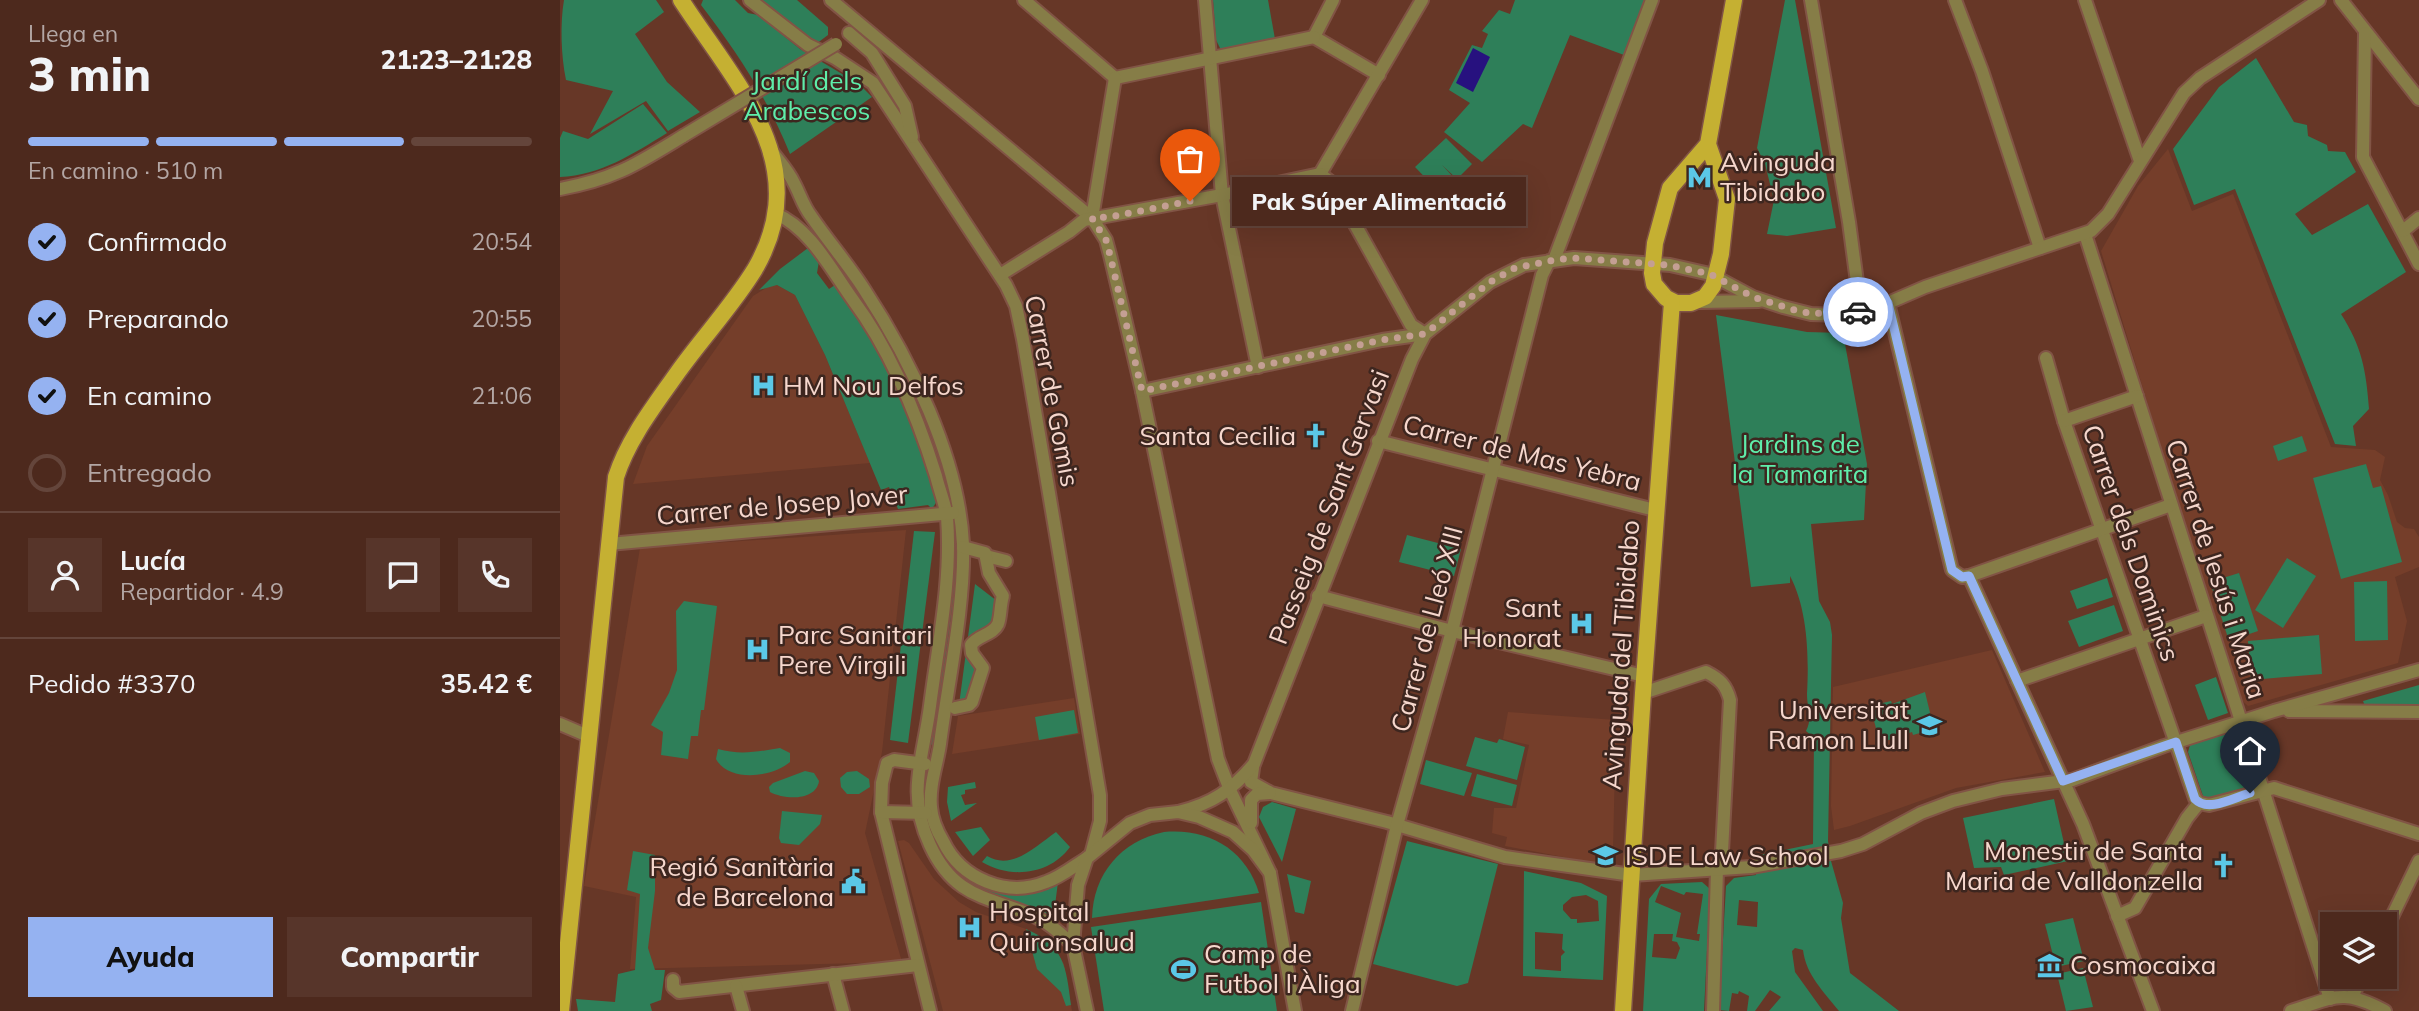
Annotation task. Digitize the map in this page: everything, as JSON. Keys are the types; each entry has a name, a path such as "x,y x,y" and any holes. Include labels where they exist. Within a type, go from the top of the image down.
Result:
{"main road":[{"path":"561,1011 614,486 627,451 655,404 754,270 772,233 776,214 778,193 770,148 739,85 681,0"},
{"path":"1708,144 1683,170 1665,198 1652,262 1654,284 1672,302 1699,302 1717,277 1727,199 1708,144 1734,0"},
{"path":"1683,170 1701,171 1723,183"},
{"name":"Avinguda del Tibidabo","path":"1623,1011 1655,510 1672,302"}],"street":[{"name":"Carrer de Gomis","path":"750,0 807,45 835,58 871,81 913,140 1000,275 1016,306 1100,795 1100,821 1078,885 1073,945 1084,988 1085,1011"},
{"path":"831,0 1092,218 1108,247 1142,391 1219,761 1270,873 1295,1011"},
{"path":"1024,0 1115,78"},
{"path":"1205,0 1222,195 1258,367"},
{"path":"1323,0 1324,18"},
{"path":"1314,37 1334,0"},
{"path":"1320,174 1422,0"},
{"name":"Carrer de Lleó XIII","path":"1352,1011 1397,825 1452,631 1542,275 1552,260 1652,0"},
{"path":"1811,0 1849,222 1861,312"},
{"path":"1955,0 1981,66 2040,248"},
{"path":"2085,0 2140,161"},
{"name":"Passeig de Sant Gervasi","path":"924,812 950,855 960,866 986,882 1017,888 1054,879 1130,823 1150,815 1178,812 1211,802 1230,790 1252,766 1412,359 1425,334 1490,282 1515,268 1552,260 1574,258 1652,262 1717,277 1763,301 1811,314 1841,315 1888,303 1925,287 2085,233 2108,214 2173,108 2200,78 2319,0"},
{"path":"2342,0 2365,33 2419,99"},
{"path":"560,189 594,183 619,174 836,44 858,21"},
{"path":"849,33 872,53 905,106 913,140"},
{"path":"2365,33 2363,157 2419,264"},
{"path":"1115,78 1314,37 1379,75"},
{"path":"1092,218 1097,203 1115,78"},
{"path":"770,148 793,180 803,204"},
{"path":"1000,275 1069,232 1078,223 1092,218 1110,217 1320,174 1326,176 1334,187 1407,333 1412,359"},
{"path":"778,193 793,194 803,204 863,287 913,373 949,466 960,512 963,547 958,612 934,772 924,812"},
{"path":"776,214 806,236 874,332 914,415 946,514 947,578 928,722 916,786 931,849 958,883 983,900 1041,920 1073,945"},
{"path":"2403,231 2419,218"},
{"name":"Carrer de Jesús i Maria","path":"2085,233 2330,999"},
{"path":"1699,302 1763,301"},
{"path":"1888,303 1952,570 1962,577 1969,576 2171,505"},
{"path":"1142,391 1407,333 1425,334"},
{"name":"Carrer dels Dominics","path":"2046,358 2064,421 2195,799 2199,803"},
{"path":"2064,421 2137,396"},
{"name":"Carrer de Mas Yebra","path":"1378,442 1655,510"},
{"name":"Carrer de Josep Jover","path":"609,544 960,512"},
{"path":"955,708 971,704 983,674 982,664 972,653 971,645 978,637 999,633 998,624 1006,596 989,573 986,556 982,551 963,547"},
{"path":"986,556 1006,561"},
{"path":"1969,576 2063,781 2153,1011"},
{"path":"1318,596 1644,676"},
{"path":"2017,681 2206,616"},
{"path":"1219,761 1236,771 1252,766 1251,782 1271,793 1397,825 1504,857 1632,875 1751,867 1828,854 1863,844 1913,816 1953,801 2002,789 2063,781 2274,711 2419,670"},
{"path":"1643,693 1706,672 1727,687 1730,700 1722,852 1717,869 1713,1011"},
{"path":"2274,711 2419,712"},
{"path":"560,724 588,736"},
{"path":"930,1011 881,812 884,769 889,761 932,765 934,772"},
{"path":"2117,916 2135,908 2187,818 2199,803 2209,806 2262,789 2274,788 2419,834"},
{"path":"1253,834 1249,813 1251,800 1257,794 1271,793"},
{"path":"881,812 924,812"},
{"path":"1178,812 1199,817 1233,832 1253,850 1270,873"},
{"path":"2394,912 2419,861"},
{"path":"673,981 673,987 679,992 918,965"},
{"path":"834,974 843,1011"},
{"path":"736,986 743,1011"},
{"path":"2353,995 2356,989"},
{"path":"2291,1011 2353,995 2385,1011"}],"shaded area":[{"path":"1473,48 1490,57 1473,92 1456,83"},
{"path":"2168,149 2192,211 2233,194 2331,447 2375,450 2385,457 2380,480 2397,522 2405,528 2414,529 2419,537 2419,567 2395,577 2407,621 2398,663 2248,706 2237,696 2101,251 2138,186"},
{"name":"HM Nou Delfos","path":"777,285 795,295 825,355 870,463 633,484 647,446 753,296 769,286"},
{"name":"Parc Sanitari Pere Virgili","path":"906,530 882,752 865,833 902,962 630,969 636,897 584,886 640,548"},
{"name":"Universitat Ramon Llull","path":"1992,650 2045,772 1956,788 1834,830 1831,806 1833,687"},
{"path":"1074,698 1080,734 952,754 958,716"},
{"path":"1508,712 1616,720 1613,851 1605,865 1505,846 1507,837 1492,833 1494,808 1516,808 1529,745 1503,739"},
{"name":"Hospital Quironsalud","path":"898,841 909,843 934,879 959,902 976,912 1026,929 1051,943 1064,964 1072,1011 943,1011"}],"green space":[{"path":"564,0 656,0 664,12 635,34 667,82 700,112 668,131 646,101 590,134 613,91 566,80 562,40"},
{"name":"Jardí dels Arabescos","path":"703,0 735,0 748,13 758,15 800,49 859,84 872,97 790,154 762,95 701,5"},
{"name":"Jardí dels Arabescos","path":"760,0 797,0 828,27 828,35 816,44 764,6"},
{"path":"1213,0 1268,0 1275,39 1221,50 1216,40"},
{"path":"1515,0 1646,0 1624,55 1570,35 1532,128 1523,124 1482,162 1444,132 1470,103 1449,90 1472,45 1482,48 1488,34 1482,31 1499,10 1510,14"},
{"path":"1785,0 1795,0 1836,228 1787,236 1767,234 1774,200 1765,164 1757,148"},
{"path":"2256,58 2294,122 2307,125 2308,136 2327,145 2328,151 2345,152 2356,172 2295,214 2312,235 2368,204 2406,272 2341,314 2358,348 2368,395 2369,409 2353,426 2356,446 2335,444 2235,189 2194,205 2173,149 2219,87"},
{"path":"643,104 667,133 603,168 560,177 560,138 563,131 588,139"},
{"path":"1446,138 1472,164 1457,179 1442,165 1456,180 1441,194 1415,167"},
{"path":"813,228 876,317 907,376 947,480 943,481 906,383 809,231"},
{"path":"808,248 819,261 817,273 829,289 835,285 852,309 896,388 929,472 937,501 932,509 928,505 898,509 889,487 881,490 825,355 795,295 777,285 759,290 780,269"},
{"name":"Jardins de la Tamarita","path":"1716,315 1807,332 1843,333 1867,464 1864,520 1811,524 1819,601 1830,622 1832,635 1828,841 1843,903 1841,918 1850,973 1899,1011 1839,1011 1812,975 1803,950 1795,948 1792,951 1795,972 1823,1011 1769,1011 1781,997 1770,990 1755,1011 1747,1011 1749,996 1739,991 1738,994 1732,993 1729,1011 1719,1010 1726,886 1734,878 1756,875 1755,856 1813,844 1814,738 1806,731 1809,717 1808,665 1801,604 1790,576 1790,583 1751,587","holes":["1739,900 1758,902 1757,927 1737,925"]},
{"path":"2302,436 2307,451 2278,461 2273,446"},
{"path":"2366,464 2373,488 2381,486 2402,562 2341,579 2313,478"},
{"path":"914,531 935,532 908,743 890,740"},
{"path":"1407,535 1461,549 1454,576 1399,562"},
{"path":"952,556 957,556 956,578 934,745 928,744"},
{"path":"2287,558 2316,576 2283,628 2255,610"},
{"path":"2239,573 2258,631 2229,641 2210,582"},
{"path":"2107,578 2113,597 2077,609 2070,591"},
{"path":"2387,581 2388,640 2355,641 2354,582"},
{"path":"975,584 997,601 993,624 974,636 978,664 970,700 959,705"},
{"path":"684,601 717,606 704,710 701,710 698,736 691,736 688,759 661,755 663,732 651,725 669,693 677,670 676,611"},
{"path":"2114,605 2123,631 2079,647 2068,621"},
{"path":"2319,635 2322,674 2251,680 2248,641"},
{"path":"2216,677 2228,713 2208,720 2195,685"},
{"path":"2419,685 2419,704 2365,706 2363,701"},
{"path":"1925,692 1934,729 1913,735 1912,732 1880,743 1870,706 1891,701 1892,704"},
{"path":"1074,710 1078,733 1039,740 1035,717"},
{"path":"2234,731 2239,735 2253,780 2252,785 2209,799 2203,796 2188,752 2190,745"},
{"path":"1475,737 1497,743 1499,739 1525,747 1517,780 1466,766"},
{"path":"780,748 790,753 790,762 763,774 731,772 722,767 716,759 718,749 756,752"},
{"path":"1426,760 1472,773 1464,796 1420,784"},
{"path":"805,771 814,773 819,781 812,792 791,797 770,792 769,787 773,783"},
{"path":"857,771 869,779 870,787 859,794 847,794 841,787 840,778 847,772"},
{"path":"1477,774 1517,785 1512,806 1471,796"},
{"path":"975,782 976,788 965,790 965,794 961,795 965,805 977,803 951,821 947,802 948,787"},
{"path":"2054,799 2068,861 2004,875 2001,867 1974,868 1963,818"},
{"path":"1272,802 1296,809 1282,862 1259,817 1263,807"},
{"path":"782,811 822,815 820,824 799,845 781,843 779,838"},
{"path":"981,827 990,840 973,856 955,832"},
{"path":"929,829 984,886 1058,882 1053,921 995,898 965,879 940,850"},
{"path":"1056,832 1070,847 1052,864 1041,869 1005,871 982,862 987,856 996,860 1015,859"},
{"path":"1164,832 1196,834 1224,845 1245,865 1259,893 1092,918 1098,887 1112,862 1135,843"},
{"path":"1407,841 1498,864 1468,983 1457,986 1373,964"},
{"path":"633,851 655,855 655,891 648,948 655,970 665,970 661,1000 650,1004 652,1011 578,1011 576,999 615,1002 618,974 635,970 640,894 627,890"},
{"path":"1524,871 1581,883 1607,896 1603,980 1523,976","holes":["1586,895 1598,901 1599,921 1577,923 1577,919 1571,919 1563,910 1563,905 1572,897","1535,932 1563,934 1562,949 1565,952 1561,956 1561,971 1535,969"]},
{"path":"1287,874 1311,881 1304,914 1295,912"},
{"path":"1702,882 1710,889 1704,1011 1643,1011 1649,899 1661,884","holes":["1661,886 1684,895 1686,892 1703,894 1697,934 1700,934 1699,941 1676,937 1681,913 1655,902","1654,934 1673,934 1672,941 1677,942 1680,948 1676,959 1652,957"]},
{"name":"Camp de Futbol l'Àliga","path":"1261,902 1277,1011 1104,1011 1091,927"},
{"path":"2073,918 2084,961 2056,967 2045,924"},
{"path":"1026,929 1056,950 1065,969 1071,1005 1066,1006 1061,992 1037,969"},
{"path":"2083,968 2093,1007 2066,1011 2057,974"}],"way so far":[{"path":"1190,201 1092,218 1106,240 1142,391 1382,340 1425,334 1490,282 1515,268 1554,260 1574,258 1652,262 1710,274 1753,297 1801,312 1841,315 1858,312"}],"place":[{"name":"Avinguda Tibidabo","path":"1700,177"},
{"name":"Pak Súper Alimentació","path":"1190,201"},
{"name":"HM Nou Delfos","path":"763,386"},
{"name":"Santa Cecilia","path":"1316,436"},
{"name":"Sant Honorat","path":"1581,623"},
{"name":"Parc Sanitari Pere Virgili","path":"758,650"},
{"name":"Universitat Ramon Llull","path":"1929,725"},
{"name":"ISDE Law School","path":"1605,856"},
{"name":"Monestir de Santa Maria de Valldonzella","path":"2223,866"},
{"name":"Regió Sanitària de Barcelona","path":"854,882"},
{"name":"Hospital Quironsalud","path":"969,927"},
{"name":"Cosmocaixa","path":"2050,965"},
{"name":"Camp de Futbol l'Àliga","path":"1184,969"}],"route":[{"path":"1858,312 1888,303 1952,570 1962,577 1969,576 2063,781 2176,742 2195,799 2199,803 2209,806 2250,793"}]}
